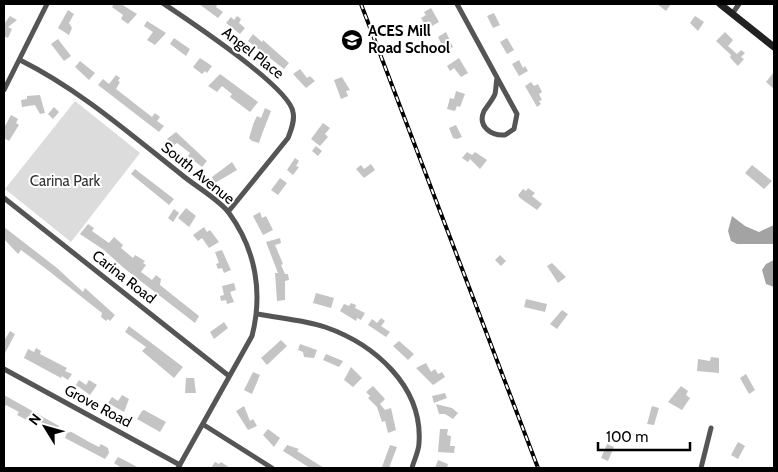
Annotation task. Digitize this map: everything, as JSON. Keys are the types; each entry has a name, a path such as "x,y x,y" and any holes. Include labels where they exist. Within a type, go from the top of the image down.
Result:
{"street":[{"path":"4,90 48,4"},
{"name":"Angel Place","path":"164,4 197,26 282,92 294,111 292,127 288,138 228,212"},
{"path":"457,4 517,114 514,129 505,135 490,133 485,128 482,119 483,113 495,94 497,78"},
{"path":"720,4 774,47"},
{"path":"732,14 739,4"},
{"name":"South Avenue","path":"20,60 73,89 228,212 247,244 256,272 258,314 252,336 179,467"},
{"name":"Carina Road","path":"4,198 229,376"},
{"path":"258,314 323,326 364,346 387,364 407,388 416,414 419,443 412,468"},
{"name":"Grove Road","path":"4,369 179,467"},
{"path":"204,425 272,468"},
{"path":"701,468 711,428"}],"green space":[{"name":"Carina Park","path":"75,101 140,153 71,242 5,189"}],"shaded area":[{"path":"732,216 745,226 759,232 774,225 774,244 737,244 731,241 728,231"},
{"path":"774,260 774,287 766,284 762,270 766,264"}],"building":[{"path":"114,4 121,4 137,14 128,24 121,19 123,15 112,7"},
{"path":"199,4 218,4 216,7 223,12 218,18"},
{"path":"657,4 671,4 666,11"},
{"path":"431,8 439,22 432,26 429,21 424,23 421,18 426,15 424,12"},
{"path":"68,10 74,14 69,23 72,28 69,35 58,28"},
{"path":"494,13 500,25 493,28 487,16"},
{"path":"10,16 17,20 8,27 12,29 8,38 4,36 4,24"},
{"path":"237,16 241,19 239,23 245,28 240,34 226,23 231,17 234,20"},
{"path":"695,16 704,22 698,31 690,23"},
{"path":"147,21 166,33 155,45 147,40 153,32 144,26"},
{"path":"446,32 453,47 443,52 441,48 443,47 438,37"},
{"path":"725,32 733,40 728,46 737,54 741,50 745,53 741,57 744,59 738,66 730,57 731,55 716,41"},
{"path":"253,34 262,42 263,40 289,63 284,69 248,41"},
{"path":"174,38 190,49 186,56 170,44"},
{"path":"507,38 514,50 507,54 500,42"},
{"path":"58,39 71,56 64,61 51,44"},
{"path":"200,58 212,66 207,73 205,71 202,74 193,67"},
{"path":"459,58 468,73 461,77 454,68 450,71 447,66"},
{"path":"519,60 523,68 525,66 528,71 519,76 512,64"},
{"path":"80,61 95,73 89,80 75,67"},
{"path":"300,69 307,78 310,76 315,81 306,88 293,74"},
{"path":"774,72 774,89 766,82"},
{"path":"220,74 258,102 250,112 230,97 232,94 222,86 217,92 208,86"},
{"path":"116,75 120,78 118,81 120,82 116,89 152,117 155,113 160,117 157,121 164,126 159,132 98,85 103,79 109,84"},
{"path":"342,77 350,90 346,91 348,96 341,99 334,80"},
{"path":"531,82 534,86 538,84 542,92 539,94 542,100 539,101 541,104 537,107 525,86"},
{"path":"456,91 465,94 460,107 457,106 455,111 447,109 450,98 454,99"},
{"path":"40,95 45,113 40,114 35,105 22,107 21,100 27,99 27,96"},
{"path":"54,107 59,112 53,119 48,114"},
{"path":"265,108 271,111 259,143 249,138 257,116 261,118"},
{"path":"11,115 18,119 16,123 19,125 9,141 4,138 4,128"},
{"path":"323,123 330,128 325,134 328,137 320,146 311,139"},
{"path":"456,125 462,137 457,139 453,138 449,128"},
{"path":"176,132 207,161 202,167 188,156 190,153 177,143 174,145 167,139"},
{"path":"316,146 322,151 318,156 312,151"},
{"path":"467,152 472,155 475,152 487,160 480,169 470,159 468,162 462,158"},
{"path":"295,158 299,161 296,166 299,167 293,175 287,170"},
{"path":"232,162 237,170 215,183 212,177"},
{"path":"371,164 375,170 364,178 356,169 361,165 364,169"},
{"path":"752,165 772,181 764,189 745,173"},
{"path":"135,169 174,199 169,205 131,174"},
{"path":"280,178 287,183 278,195 271,190"},
{"path":"528,188 535,193 532,196 542,204 537,210 518,195 523,189 526,191"},
{"path":"186,208 196,216 189,227 178,218"},
{"path":"174,209 179,213 173,222 168,218"},
{"path":"260,212 262,218 266,216 273,230 263,235 253,216"},
{"path":"88,224 94,228 92,231 109,243 114,237 123,245 121,248 133,258 135,255 145,261 143,263 146,265 141,272 152,280 156,275 161,279 160,285 199,316 195,323 125,269 104,250 80,234"},
{"path":"4,227 57,268 83,292 85,288 115,315 110,321 108,319 106,321 101,317 102,313 21,250 18,254 4,239"},
{"path":"204,227 207,232 210,230 219,242 209,248 202,238 198,241 193,235"},
{"path":"280,238 281,243 275,245 283,264 281,265 285,274 288,274 289,280 285,281 285,300 277,301 275,273 278,273 266,242"},
{"path":"222,250 231,270 224,273 222,268 218,269 216,264 219,263 215,252"},
{"path":"500,255 506,261 501,266 495,260"},
{"path":"552,263 566,277 558,283 547,266"},
{"path":"234,283 236,290 230,292 234,302 227,304 226,300 221,301 220,296 224,295 222,286"},
{"path":"316,293 334,298 331,308 313,303"},
{"path":"526,299 547,304 545,312 524,307"},
{"path":"351,303 356,305 355,308 365,313 361,320 357,318 356,321 340,311 344,304 349,306"},
{"path":"562,310 568,314 557,329 550,324"},
{"path":"381,318 385,321 381,326 390,332 386,337 368,325 372,319 377,323"},
{"path":"224,322 228,328 214,339 210,332"},
{"path":"129,326 183,367 174,378 142,351 146,347 125,332"},
{"path":"10,331 15,334 4,355 4,341"},
{"path":"281,340 287,346 267,365 261,358"},
{"path":"399,341 414,354 408,360 393,346"},
{"path":"300,344 317,350 314,358 304,357 303,352 298,350"},
{"path":"36,348 41,351 40,354 67,368 65,371 72,374 68,380 24,358 28,349 34,352"},
{"path":"326,354 343,361 339,367 323,360"},
{"path":"711,357 719,358 719,373 697,371 698,359 710,361"},
{"path":"426,363 431,372 435,369 438,374 442,372 445,377 433,385 416,368"},
{"path":"351,367 362,378 353,387 344,380"},
{"path":"253,372 260,375 252,394 244,390"},
{"path":"746,374 755,390 749,394 740,378"},
{"path":"186,378 194,378 196,393 185,393"},
{"path":"79,380 86,385 89,380 97,385 90,395 76,385"},
{"path":"373,386 385,399 380,404 385,410 391,408 396,430 388,433 385,421 382,422 377,407 368,398 370,396 366,392"},
{"path":"681,386 688,391 686,395 690,398 682,410 668,402"},
{"path":"445,393 447,398 434,403 432,396"},
{"path":"4,395 59,426 55,433 51,430 48,434 43,431 45,427 30,418 29,421 17,415 19,412 6,405 4,408"},
{"path":"122,395 129,399 124,412 108,403 112,397 118,401"},
{"path":"436,404 452,408 458,413 453,419 445,414 439,414"},
{"path":"244,406 250,421 253,419 257,426 248,430 236,411"},
{"path":"652,406 659,408 654,425 647,424"},
{"path":"144,410 166,422 160,432 137,419"},
{"path":"268,429 280,438 274,447 263,435"},
{"path":"440,429 448,429 447,435 451,436 450,446 455,446 454,453 438,452"},
{"path":"68,430 99,447 101,444 108,448 109,453 105,459 65,438"},
{"path":"738,442 745,446 738,459 731,455"},
{"path":"607,444 614,447 608,461 601,458"},
{"path":"287,445 299,449 297,451 324,468 310,468 283,451"},
{"path":"390,445 397,447 389,468 385,468 382,467"},
{"path":"118,457 139,468 119,468 114,463"},
{"path":"438,460 448,464 447,468 435,468"},
{"path":"215,462 219,464 221,462 230,468 211,468"}],"waterway":[{"path":"592,468 597,468"}],"railway":[{"path":"361,4 538,468"}],"place":[{"name":"ACES Mill Road School","path":"352,40"}]}
